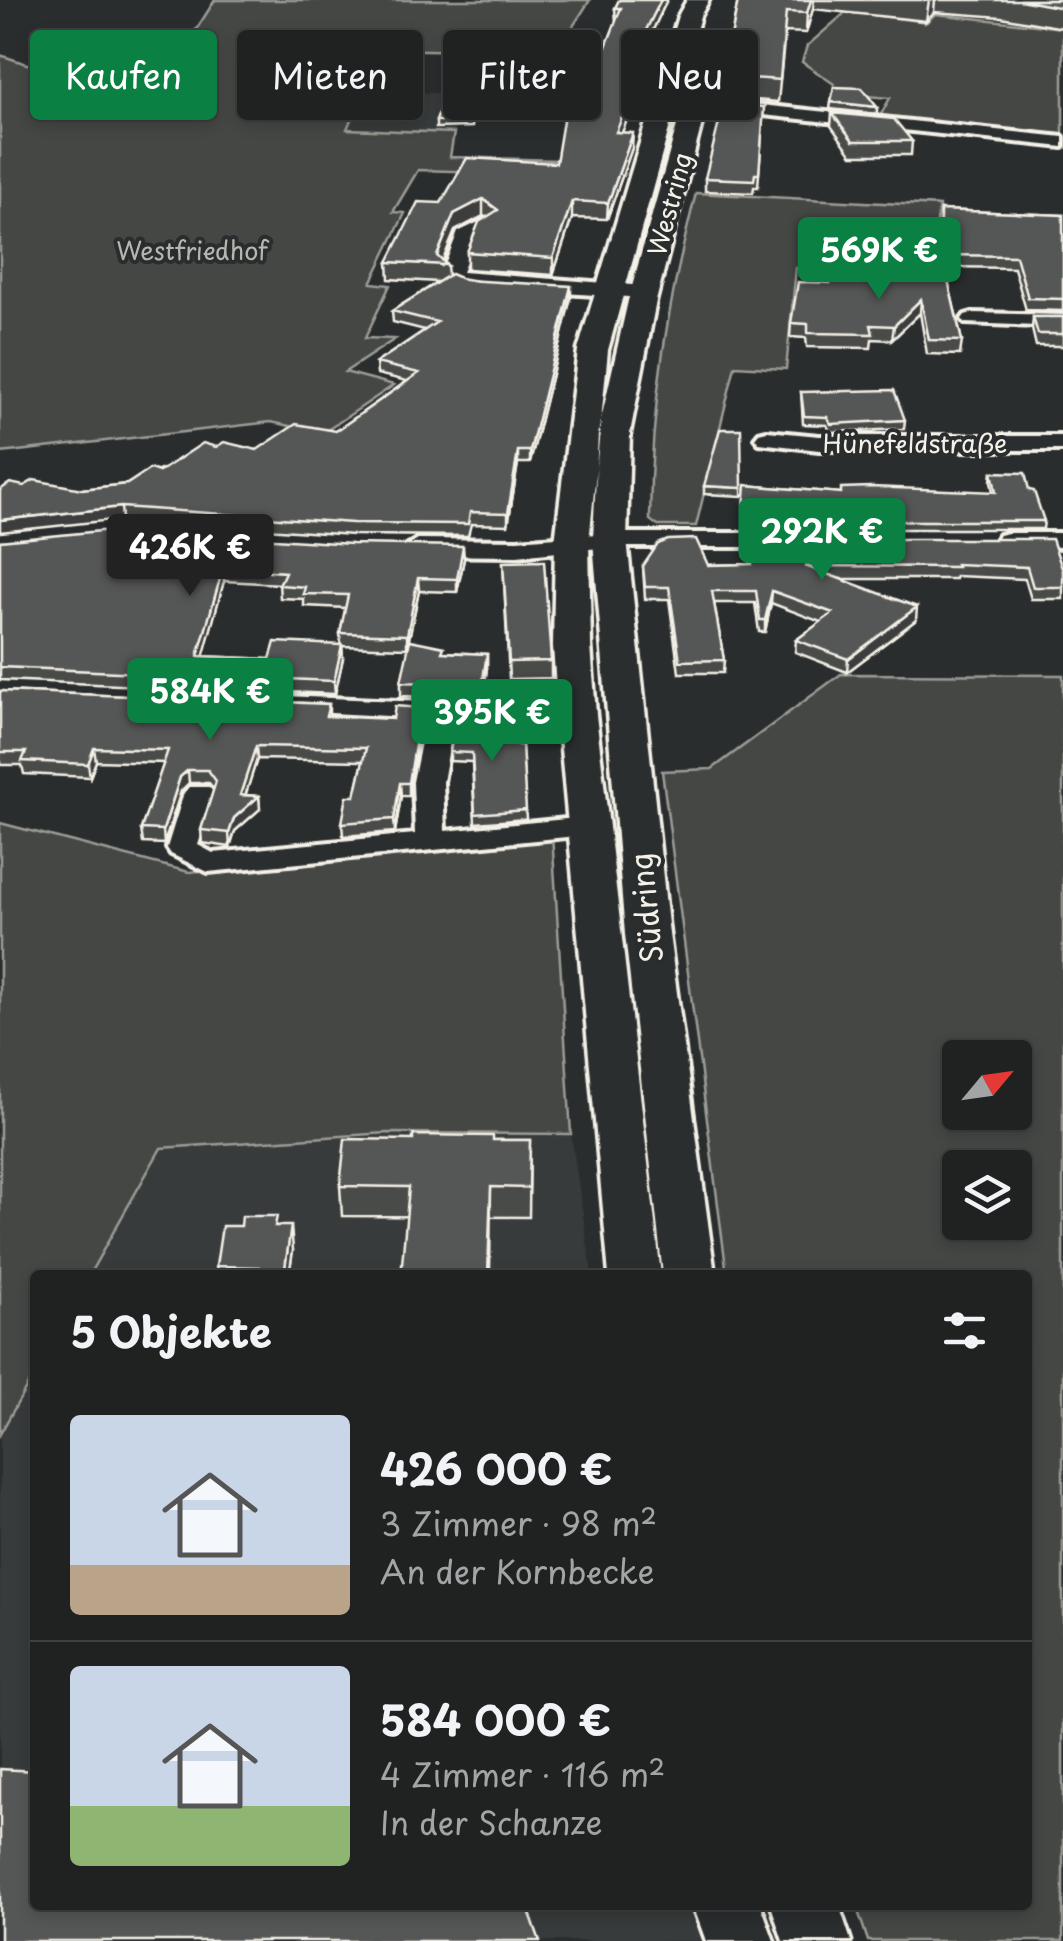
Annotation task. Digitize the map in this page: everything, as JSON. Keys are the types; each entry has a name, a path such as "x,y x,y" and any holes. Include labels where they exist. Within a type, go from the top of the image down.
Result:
{"main road":[{"name":"Westring","path":"685,30 698,0"},
{"name":"Westring","path":"591,541 614,434 628,290 661,120"},
{"name":"Westring","path":"628,290 690,120"},
{"name":"Südring","path":"591,541 572,646 587,826 634,1270"},
{"name":"Südring","path":"591,541 647,934 688,1270"},
{"path":"729,1910 740,1941"},
{"path":"807,1910 817,1941"}],"street":[{"path":"758,111 1063,142"},
{"path":"486,226 468,232 449,272 456,278 628,290"},
{"path":"972,319 1063,321"},
{"name":"Hünefeldstraße","path":"767,438 819,444 1063,443"},
{"path":"390,546 517,548 591,541 818,540"},
{"path":"988,540 1063,540"},
{"path":"252,703 577,715"},
{"path":"430,840 428,782 441,711"},
{"path":"199,792 182,848 208,863 587,826"}],"shaded area":[{"path":"423,93 443,93 443,120 458,120 454,133 346,129 350,120 423,120"},
{"path":"387,1133 571,1134 591,1270 92,1270 161,1148"},
{"path":"30,1381 30,1910 704,1910 714,1941 0,1941 0,1434"}],"green space":[{"name":"Westfriedhof","path":"215,0 590,0 571,30 443,30 443,50 423,50 423,30 237,30 237,120 351,120 347,129 454,133 450,157 627,162 623,176 418,170 393,212 405,213 371,283 390,285 365,338 395,339 345,372 394,385 323,433 271,422 0,453 0,55 30,65 30,120 217,120 217,30 196,30"},
{"path":"846,12 927,22 935,14 1063,28 1063,136 879,118 890,98 833,93 834,84 802,62 807,46"},
{"path":"696,193 939,206 936,228 855,271 796,268 786,369 735,366 696,526 658,526 650,520 657,395 669,315"},
{"path":"841,674 1063,675 1063,1941 868,1941 858,1910 1032,1910 1032,1270 726,1270 662,771 712,769"},
{"path":"0,823 189,872 552,835 571,1134 387,1133 161,1148 92,1270 30,1270 30,1381 0,1434"}],"building":[{"path":"619,0 661,0 646,30 621,30 621,120 616,132 633,133 608,203 572,201 553,258 467,252 479,222 498,210 483,199 454,214 437,256 447,265 388,262 418,202 441,203 467,158 556,163 563,120 601,120 601,59 621,8 615,8"},
{"path":"738,0 811,0 807,13 786,12 780,80 758,78 758,30 732,30"},
{"path":"1020,0 1063,0 1063,8"},
{"path":"834,87 862,88 877,107 831,102"},
{"path":"443,98 443,120 472,120 436,121"},
{"path":"758,106 764,107 759,174 755,174 754,180 705,178 720,120 758,120"},
{"path":"832,113 894,119 912,141 853,141"},
{"path":"940,210 1063,215 1063,299 1028,298 1016,256 940,255"},
{"path":"911,258 943,259 962,341 929,340 921,299 894,326 871,325 873,334 808,333 808,324 791,323 798,282 830,283 829,275 915,277"},
{"path":"451,274 465,280 571,286 530,451 518,451 508,513 470,512 468,524 353,523 121,507 0,520 0,490 10,483 24,486 34,480 82,489 127,484 150,469 159,472 203,443 216,447 224,442 257,450 296,424 336,431 419,373 376,363 437,322 392,311"},
{"path":"1033,317 1063,317 1063,334 1038,334"},
{"path":"894,390 905,420 831,424 827,417 804,416 801,392"},
{"path":"720,429 741,429 742,488 704,486"},
{"path":"992,472 1025,473 1044,521 746,521 746,485 841,493 841,488 871,487 996,492"},
{"path":"121,529 352,544 463,546 457,579 418,578 407,635 340,633 348,595 303,594 305,587 279,585 285,572 223,568 198,656 270,659 275,642 342,645 334,681 0,667 0,541"},
{"path":"696,539 708,565 752,564 749,539 1052,539 1063,571 1063,587 1033,587 1027,567 805,566 917,607 848,659 796,640 833,613 772,591 765,620 760,620 756,591 712,591 724,660 680,661 669,587 645,587 643,566 658,544"},
{"path":"544,561 551,661 509,662 503,562"},
{"path":"410,640 444,647 442,652 487,654 482,685 401,682"},
{"path":"0,691 329,704 326,716 393,719 395,706 421,708 409,783 400,783 394,819 342,823 347,796 355,796 366,748 256,746 240,795 259,796 234,818 229,833 201,830 216,781 208,770 188,770 180,777 163,830 141,829 168,750 94,748 88,764 22,761 26,752 0,752"},
{"path":"457,712 479,713 477,727 521,730 518,745 522,745 526,810 475,814 472,753 450,752"},
{"path":"413,1135 530,1140 529,1188 491,1187 488,1270 401,1270 409,1187 340,1186 345,1139 413,1140"},
{"path":"242,1216 277,1216 275,1226 291,1226 285,1270 216,1266 222,1226 241,1226"},
{"path":"0,1769 30,1771 30,1910 529,1910 540,1941 0,1941"}]}
